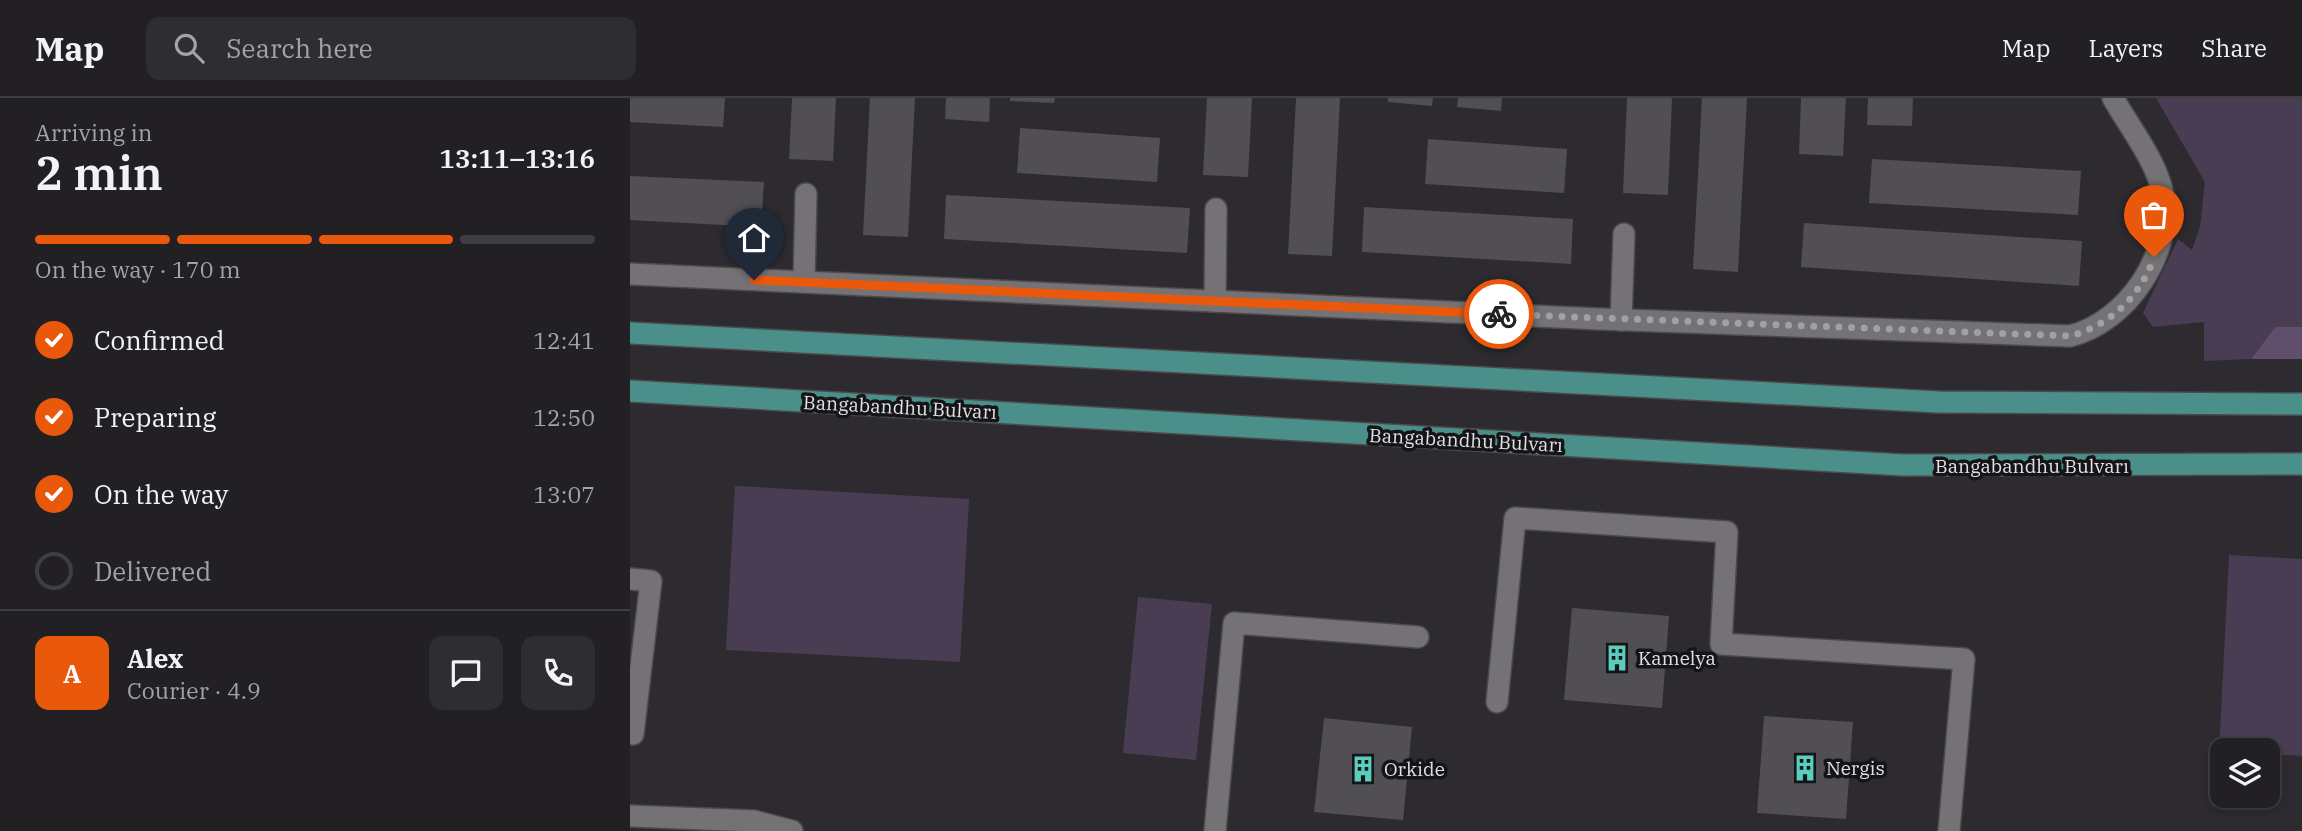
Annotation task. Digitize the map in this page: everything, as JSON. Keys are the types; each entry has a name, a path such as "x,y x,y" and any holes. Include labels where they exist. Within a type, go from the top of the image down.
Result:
{"main road":[{"path":"630,333 1939,402 2302,404"},
{"name":"Bangabandhu Bulvarı","path":"630,391 1903,465 2302,464"}],"street":[{"path":"630,274 1621,320 2070,336 2096,327 2116,313 2140,285 2151,267 2160,238 2164,204 2160,185 2113,98"},
{"path":"804,282 806,194"},
{"path":"1215,301 1216,209"},
{"path":"1621,320 1624,234"},
{"path":"1497,702 1515,518 1727,532 1721,644 1964,659 1949,831"},
{"path":"630,579 651,582 633,734 630,733"},
{"path":"1215,831 1234,623 1418,636"},
{"path":"630,816 754,821 792,831"}],"shaded area":[{"path":"2156,98 2302,98 2302,327 2275,327 2251,359 2204,361 2204,322 2153,327 2143,313 2178,239 2192,250 2200,227 2205,182"},
{"path":"2275,327 2302,327 2302,359 2251,359"},
{"path":"735,486 969,499 960,662 726,650"},
{"path":"2229,555 2302,559 2302,756 2280,755 2280,738 2220,738"},
{"path":"1138,597 1212,604 1196,760 1123,753"}],"building":[{"path":"630,98 725,98 723,127 630,122"},
{"path":"792,98 836,98 833,161 789,159"},
{"path":"870,98 915,98 908,237 863,235"},
{"path":"946,98 990,98 989,122 945,119"},
{"path":"1010,98 1055,98 1054,103 1010,101"},
{"path":"1207,98 1252,98 1248,177 1203,175"},
{"path":"1296,98 1340,98 1332,256 1288,254"},
{"path":"1388,98 1433,98 1432,106 1388,102"},
{"path":"1458,98 1502,98 1501,111 1457,107"},
{"path":"1627,98 1672,98 1668,195 1623,193"},
{"path":"1702,98 1747,98 1738,272 1693,269"},
{"path":"1801,98 1846,98 1843,156 1799,154"},
{"path":"1868,98 1913,98 1912,126 1867,125"},
{"path":"1020,128 1160,138 1157,182 1017,173"},
{"path":"1428,139 1567,149 1564,193 1425,184"},
{"path":"1872,159 2081,171 2078,215 1869,203"},
{"path":"630,176 764,182 761,227 630,220"},
{"path":"946,195 1190,208 1187,253 944,239"},
{"path":"1364,207 1573,219 1571,264 1362,252"},
{"path":"1804,223 2082,241 2079,286 1801,267"},
{"name":"Kamelya","path":"1572,608 1669,616 1662,708 1564,700"},
{"name":"Nergis","path":"1764,716 1853,722 1846,819 1757,813"},
{"name":"Orkide","path":"1324,718 1412,727 1403,820 1314,812"}],"way so far":[{"path":"1499,314 2070,336 2096,327 2116,313 2134,294 2151,267 2154,257"}],"place":[{"name":"Kamelya","path":"1617,658"},
{"name":"Nergis","path":"1805,768"},
{"name":"Orkide","path":"1363,769"}],"route":[{"path":"754,280 1499,314"}]}
